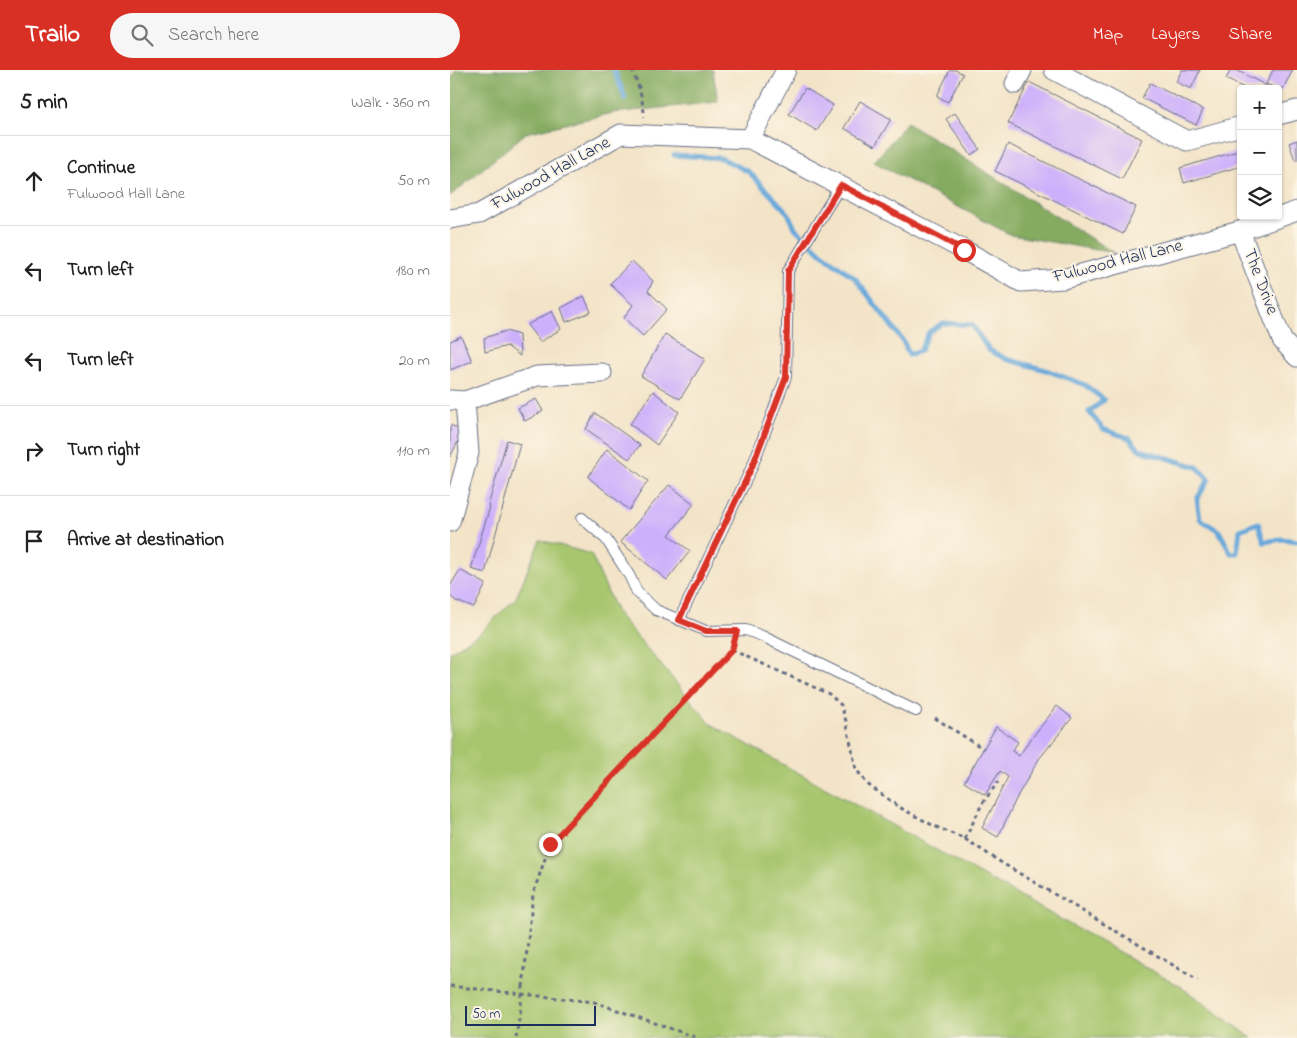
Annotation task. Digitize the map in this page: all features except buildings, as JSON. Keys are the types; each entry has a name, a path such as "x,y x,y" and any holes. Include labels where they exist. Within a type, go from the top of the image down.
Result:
{"street":[{"path":"750,139 786,70"},
{"path":"1054,70 1187,141 1237,127"},
{"path":"1282,114 1297,110"},
{"name":"Fulwood Hall Lane","path":"450,219 479,214 621,134 750,139 841,185 1021,282 1063,279 1240,231 1297,212"},
{"name":"The Drive","path":"1240,231 1282,340 1297,357"},
{"path":"450,522 469,453 457,400 537,376 602,373"}],"lane":[{"path":"679,620 752,467 786,377 788,271 841,185"},
{"path":"582,518 606,540 629,575 637,592 656,610 706,631 746,630 762,636 916,711"}],"path":[{"path":"632,70 640,90 648,135"},
{"path":"516,1038 533,894 550,844 732,650 737,631"},
{"path":"732,650 828,694 841,705 856,769 867,784 899,808 965,839 1198,980"},
{"path":"935,718 984,749"},
{"path":"965,839 982,804 998,782"},
{"path":"450,986 594,1002 698,1038"}],"green space":[{"path":"456,70 713,70 718,102 613,113 526,133 450,196 450,80"},
{"path":"907,122 1114,253 1011,235 874,162"},
{"path":"540,540 591,554 617,613 711,724 1178,985 1252,1038 450,1038 450,652 480,633 516,598"}],"waterway":[{"path":"614,70 625,98"},
{"path":"674,155 721,158 749,172 788,213 795,228 821,253 855,278 903,341 909,355 920,351 929,332 943,323 972,325 989,350 1006,359 1046,370 1085,385 1104,400 1089,412 1103,429 1129,438 1140,450 1197,467 1209,479 1197,499 1200,519 1219,531 1231,553 1237,553 1240,530 1258,523 1264,542 1282,539 1297,541"}],"route":[{"path":"550,844 732,650 737,631 706,631 679,620 752,467 786,377 788,271 841,185 964,250"}]}
